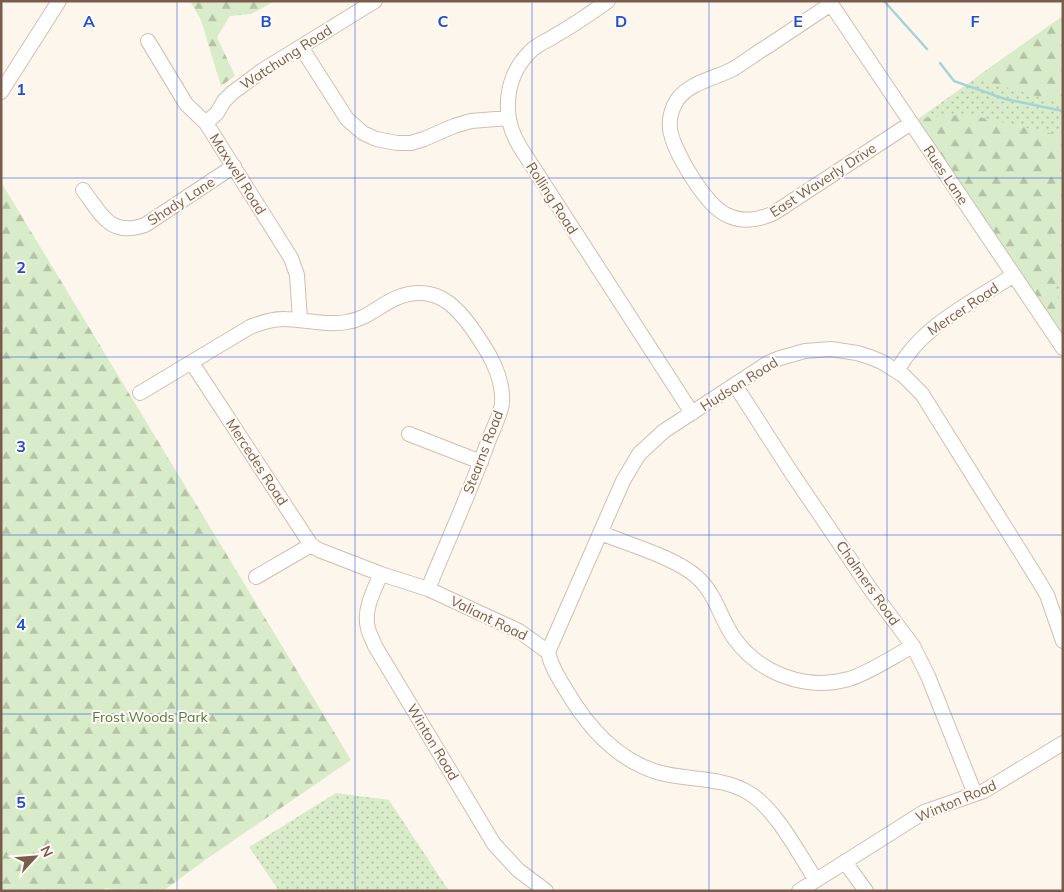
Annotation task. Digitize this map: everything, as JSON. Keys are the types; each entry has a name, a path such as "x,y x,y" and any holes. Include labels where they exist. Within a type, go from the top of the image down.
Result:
{"street":[{"path":"1,92 59,1"},
{"name":"Watchung Road","path":"206,123 217,113 224,101 232,93 263,70 375,1"},
{"name":"Rolling Road","path":"608,1 555,36 541,43 524,59 515,73 510,88 507,103 508,118 520,147 692,413"},
{"name":"Rues Lane","path":"830,3 1063,348"},
{"name":"East Waverly Drive","path":"830,3 732,69 692,87 678,99 671,116 672,139 706,198 719,211 728,216 749,220 765,218 911,123"},
{"name":"Maxwell Road","path":"148,41 186,104 206,123 290,258 297,275 300,320"},
{"path":"301,47 347,119 363,133 376,139 397,144 411,143 471,121 508,118"},
{"name":"Shady Lane","path":"83,190 107,221 115,227 124,230 133,229 145,225 234,166"},
{"name":"Mercer Road","path":"897,371 908,351 924,334 1014,275"},
{"name":"Stearns Road","path":"140,393 250,327 274,320 348,322 360,318 398,296 410,293 434,295 455,306 463,315 490,357 500,383 502,404 481,462 428,589"},
{"name":"Hudson Road","path":"548,652 623,481 639,454 664,432 768,363 792,354 818,349 857,353 882,362 914,384 935,413 1043,589 1063,641"},
{"name":"Mercedes Road","path":"192,363 311,545"},
{"name":"Chalmers Road","path":"735,385 844,551 913,646 928,676 976,794"},
{"path":"409,434 481,462"},
{"path":"601,533 674,562 691,572 711,593 728,628 740,646 760,664 784,677 816,683 849,679 866,672 913,646"},
{"path":"256,577 311,545"},
{"name":"Valiant Road","path":"311,545 319,550 381,574 428,589 519,631 548,652"},
{"name":"Winton Road","path":"381,574 371,595 367,610 367,626 375,646 494,844 518,870 546,891"},
{"path":"548,652 551,665 578,712 596,734 616,751 656,772 724,782 751,794 772,813 816,880"},
{"name":"Winton Road","path":"799,891 924,812 976,794 1002,781 1063,742"},
{"path":"845,862 866,891"}],"green space":[{"path":"190,1 275,1 251,14 230,16 217,37 235,76 221,86 201,20"},
{"path":"1063,16 1063,336 918,119"},
{"path":"1063,16 1063,104 975,78"},
{"path":"966,114 1063,136 1063,276 1056,285 1062,326 1058,329 918,119"},
{"name":"Frost Woods Park","path":"1,182 351,760 163,891 121,891 106,888 101,891 1,891"},
{"path":"336,793 389,800 449,891 279,891 249,847"}],"waterway":[{"path":"884,1 927,49"},
{"path":"940,63 954,81 1005,99 1063,111"}]}
